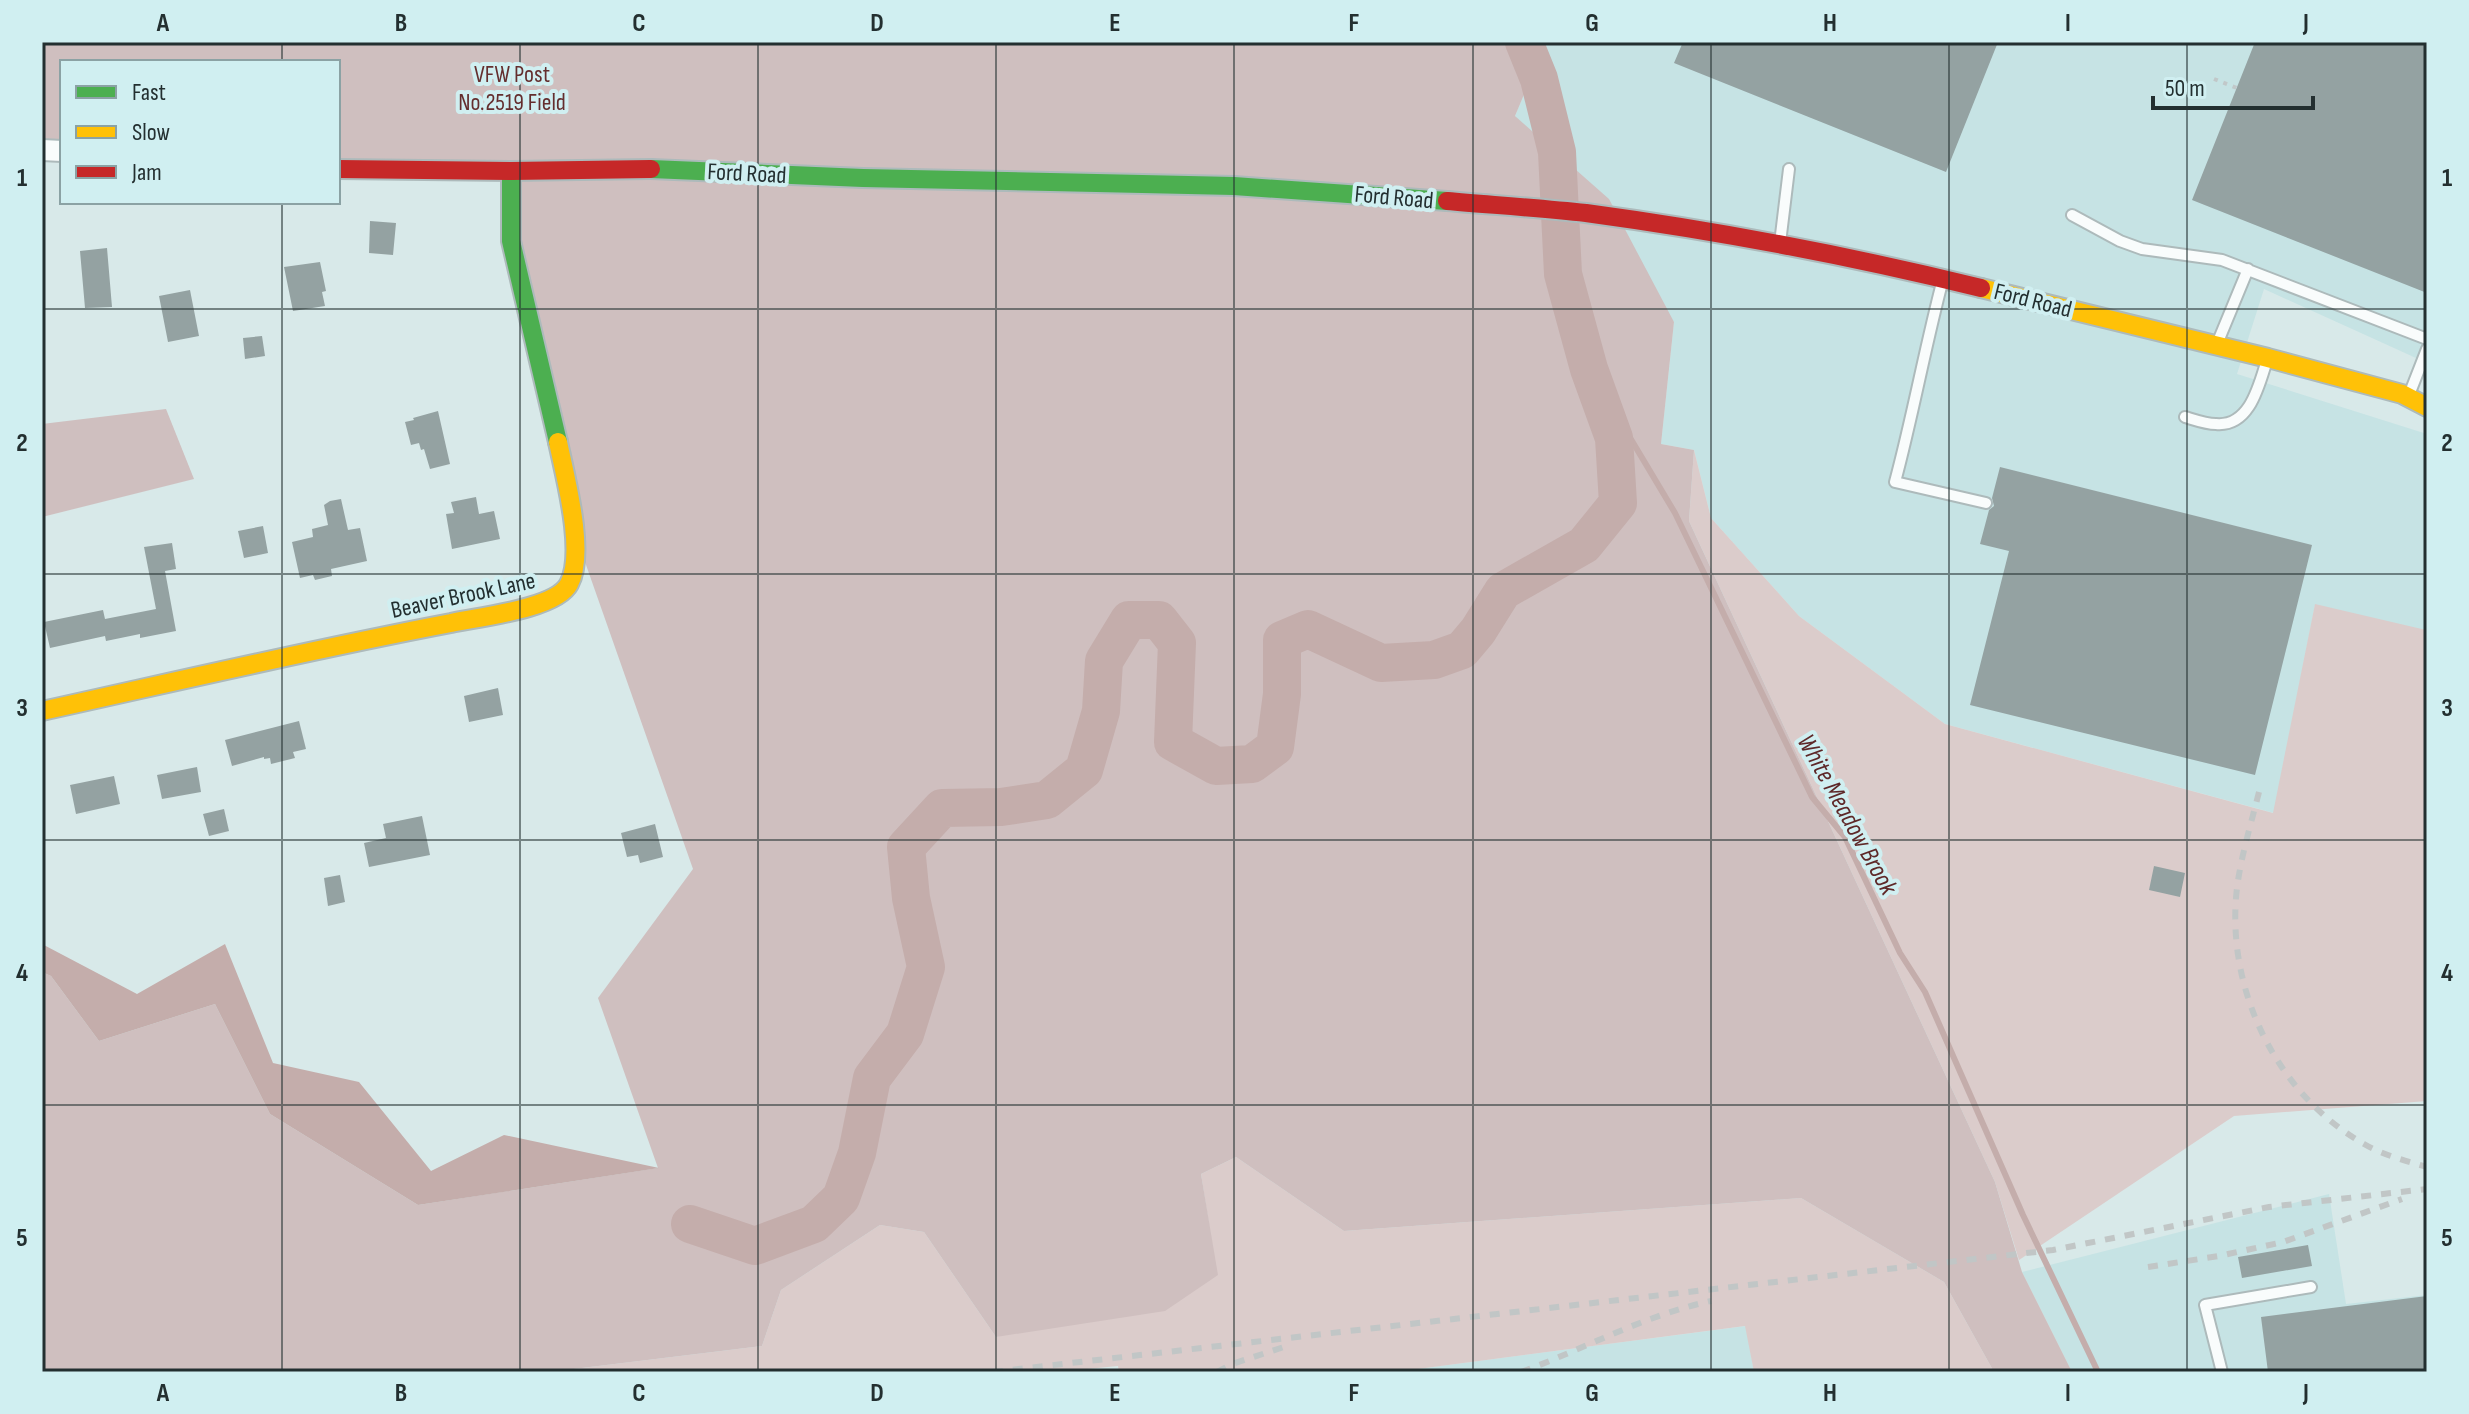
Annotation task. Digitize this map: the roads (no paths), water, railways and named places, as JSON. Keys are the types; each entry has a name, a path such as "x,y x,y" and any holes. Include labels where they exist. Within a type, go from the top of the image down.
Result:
{"street":[{"name":"Ford Road","path":"340,169 641,169 863,178 1234,186 1583,213 1697,229 1878,263 2268,358 2408,397 2427,407"},
{"name":"Beaver Brook Lane","path":"42,711 521,609 554,600 569,585 577,553 565,474 511,241 511,171"}],"lane":[{"path":"1780,245 1789,169"},
{"path":"2072,215 2120,241 2142,249 2222,260 2427,339"},
{"path":"2216,345 2248,269"},
{"path":"1943,278 1895,482 1986,503"},
{"path":"2408,397 2427,349"},
{"path":"2185,417 2218,425 2242,416 2255,397 2268,358"},
{"path":"2222,1372 2205,1305 2311,1287"}],"waterway":[{"path":"690,1224 755,1246 814,1224 841,1198 857,1153 872,1078 905,1034 926,967 911,898 906,847 942,808 1001,807 1047,800 1084,770 1101,711 1104,661 1129,620 1159,620 1177,643 1173,742 1216,766 1252,764 1275,747 1282,694 1282,640 1308,629 1381,663 1434,660 1462,650 1503,591 1584,545 1618,503 1614,438 1589,369 1563,274 1557,152 1539,79 1524,42"},
{"name":"White Meadow Brook","path":"1589,369 1675,513 1812,797 1845,837 1900,953 1925,992 2023,1215 2098,1372"}],"railway":[{"path":"2259,792 2239,876 2235,926 2239,963 2263,1035 2305,1097 2333,1123 2371,1148 2427,1167"},
{"path":"993,1372 2053,1250 2269,1207 2427,1189"},
{"path":"2148,1267 2283,1242 2402,1199"},
{"path":"1521,1372 1638,1324 1711,1301"},
{"path":"1217,1372 1287,1346"}],"park label":[{"name":"VFW Post No.2519 Field","path":"512,88"}]}
